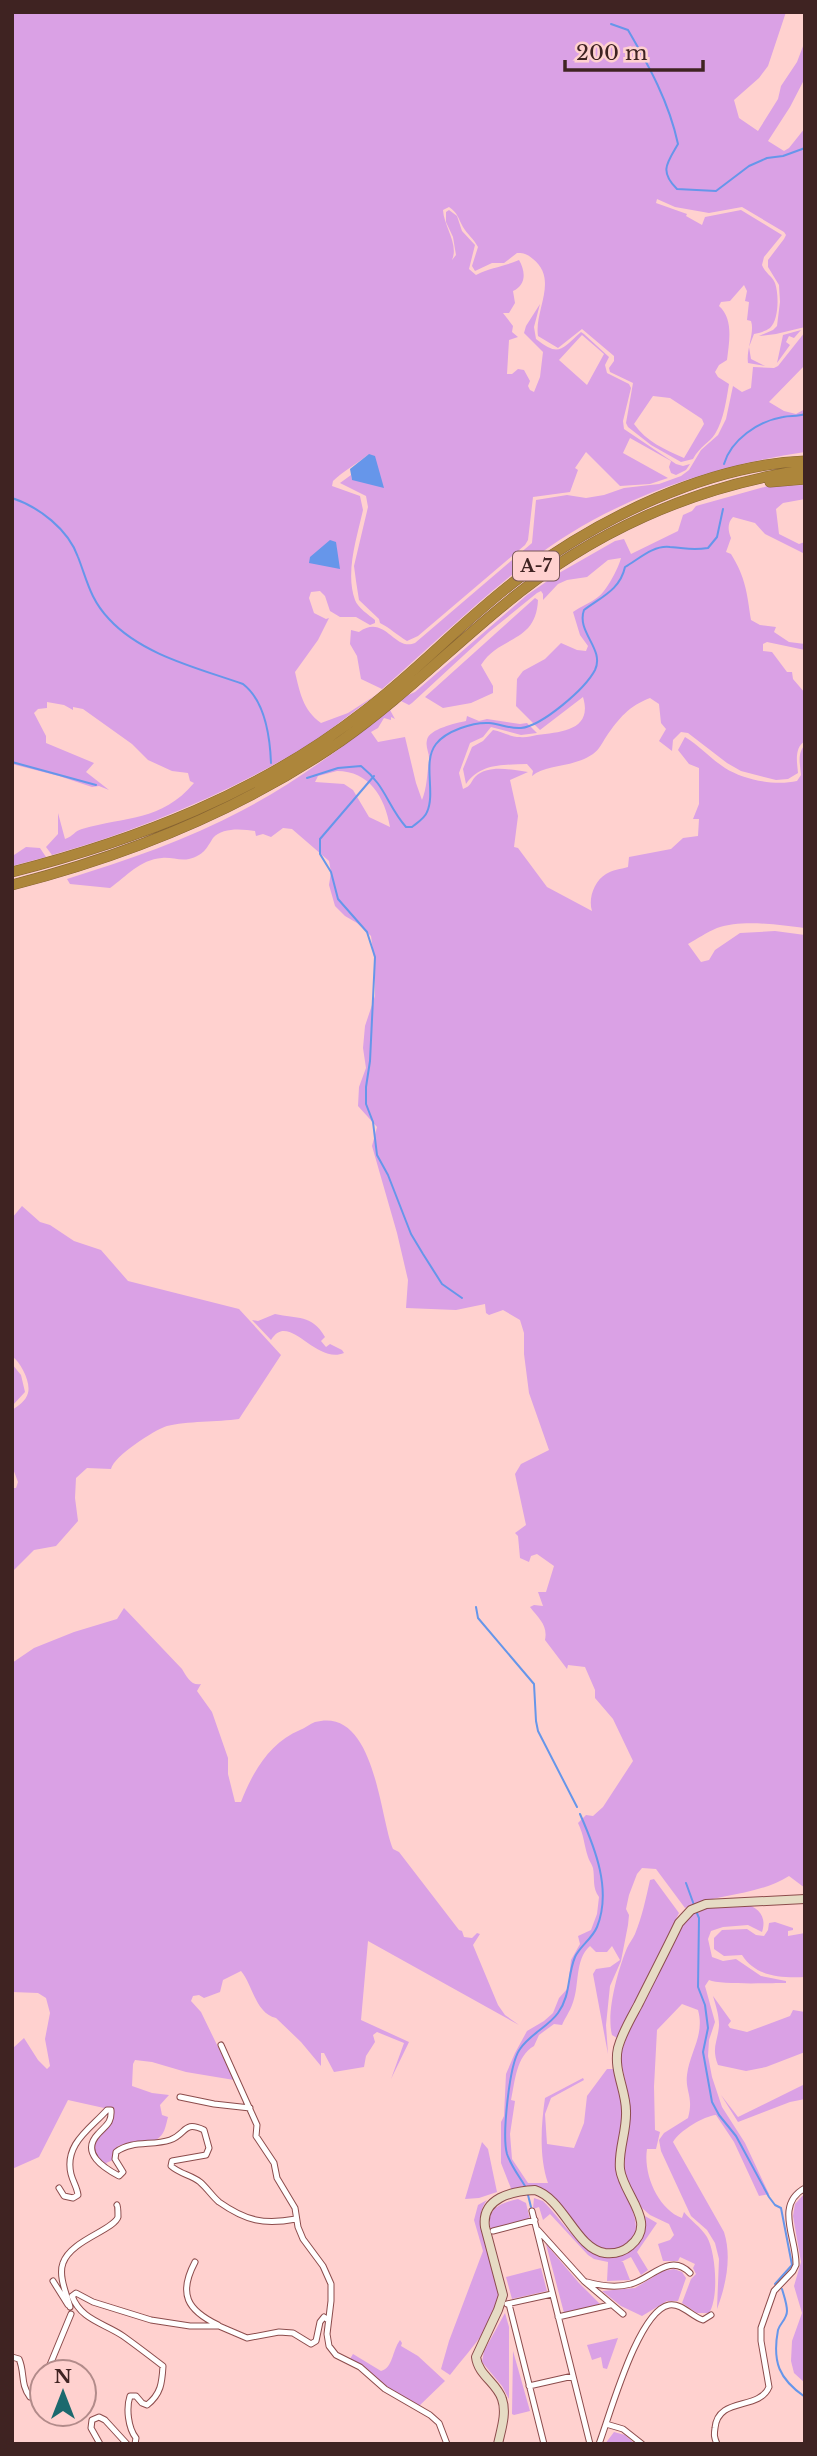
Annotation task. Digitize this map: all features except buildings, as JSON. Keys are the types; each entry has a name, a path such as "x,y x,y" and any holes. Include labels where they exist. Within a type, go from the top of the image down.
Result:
{"highway":[{"name":"A-7","path":"398,691 501,593 562,548 641,505 701,483 768,466 805,460"},
{"path":"765,479 805,470"},
{"name":"A-7","path":"12,885 73,869 192,825 341,741 531,583 571,556 623,527 697,497 765,479"},
{"path":"765,479 805,479"},
{"name":"A-7","path":"12,872 136,835 273,778"}],"street":[{"path":"544,2444 484,2220 488,2206 499,2198 528,2190 543,2193 598,2252 607,2254 625,2250 638,2238 641,2229 639,2211 624,2182 620,2166 626,2108 618,2070 618,2048 684,1916 691,1910 706,1904 805,1899"},
{"path":"222,2045 257,2125 256,2136 274,2163 277,2178 295,2208 303,2239 323,2266 331,2284 329,2346 336,2355 360,2367 385,2389 430,2415 439,2423 447,2444"},
{"path":"180,2097 214,2105 250,2108"},
{"path":"59,2188 64,2196 73,2198 78,2195 71,2174 73,2147 81,2135 107,2110 111,2110 112,2118 108,2126 96,2136 93,2149 95,2162 106,2169 119,2176 123,2172 115,2159 116,2152 123,2147 173,2139 186,2127 196,2126 204,2130 209,2148 206,2155 172,2161 172,2166 177,2171 201,2183 218,2201 253,2221 278,2222 296,2219"},
{"path":"717,2444 713,2436 715,2420 719,2414 726,2408 764,2395 769,2387 761,2328 774,2291 796,2265 788,2212 793,2197 805,2188"},
{"path":"73,2310 63,2280 63,2263 80,2242 114,2223 118,2217 117,2205"},
{"path":"532,2211 590,2444"},
{"path":"493,2231 535,2220"},
{"path":"536,2228 584,2281 623,2314"},
{"path":"195,2262 185,2285 186,2297 203,2317 219,2326 247,2337 279,2332 293,2333 311,2344 316,2341 320,2322 324,2318 328,2319"},
{"path":"584,2281 610,2286 633,2284 662,2267 673,2265 687,2269 690,2273"},
{"path":"53,2281 73,2310 123,2336 163,2366 159,2393 153,2401 147,2405 136,2396 130,2396 130,2422 136,2438 135,2444"},
{"path":"53,2358 73,2310 72,2297 76,2293 93,2302 151,2320 190,2326 219,2326"},
{"path":"498,2444 503,2401 500,2393 479,2369 476,2357 507,2306 552,2294"},
{"path":"558,2317 610,2305"},
{"path":"599,2444 638,2339 657,2311 666,2306 679,2305 703,2320 711,2315"},
{"path":"12,2357 19,2359 22,2365 22,2382 28,2393"},
{"path":"529,2386 573,2376"},
{"path":"100,2444 91,2428 92,2420 99,2417 127,2444"},
{"path":"606,2424 623,2430 642,2444"}],"shaded area":[{"path":"12,12 786,12 768,66 759,78 734,100 739,118 758,131 778,99 781,86 797,62 805,41 805,78 768,141 784,151 805,128 805,327 759,336 777,326 779,285 768,267 768,260 784,239 784,232 742,207 709,213 675,207 657,199 656,203 687,214 686,216 702,225 705,217 741,210 782,235 764,257 762,265 774,281 777,294 777,313 770,328 754,334 749,347 752,325 751,321 747,320 749,302 745,301 747,291 744,285 730,301 721,302 719,306 729,324 729,339 727,360 719,365 715,372 729,384 727,397 715,434 693,459 681,462 651,445 628,427 626,423 633,383 610,372 614,356 582,329 558,348 538,336 545,286 541,267 533,259 517,253 504,263 492,263 475,271 472,266 478,247 475,241 454,211 449,207 443,210 444,216 454,248 452,260 456,255 453,237 446,222 446,212 449,210 457,216 462,231 475,245 469,269 476,275 519,260 521,265 524,278 513,291 515,303 509,313 503,313 513,326 512,332 518,337 509,340 507,374 518,369 524,370 530,381 528,386 534,392 540,377 543,352 524,333 540,304 534,327 536,339 550,348 560,349 581,332 584,334 609,357 605,365 607,373 629,384 631,388 623,421 624,429 676,464 690,464 686,470 676,475 671,473 671,461 630,438 623,453 668,478 650,484 620,486 586,452 575,468 578,470 570,492 533,497 528,540 525,545 418,636 407,641 380,623 359,600 354,566 368,507 366,496 340,483 351,475 352,480 369,454 337,477 332,486 360,496 363,510 353,555 352,589 356,603 375,623 370,625 356,617 340,617 330,611 325,596 320,591 311,592 309,598 314,613 329,618 318,640 295,672 306,707 321,723 348,713 376,695 308,745 239,783 147,823 52,855 46,847 58,834 58,813 65,839 82,829 156,811 182,796 194,783 190,781 188,773 172,771 148,760 132,744 83,709 73,707 73,710 64,705 47,702 47,708 38,709 34,713 46,736 46,743 94,763 86,772 109,790 12,764","holes":["582,335 604,354 587,385 559,360","653,396 670,398 702,419 704,424 684,458 650,440 634,424"]},
{"path":"801,330 794,338 789,336 786,342 790,345 777,363 783,335"},
{"path":"805,332 805,365 769,402 784,411 796,414 805,409 805,452 723,469 669,486 618,507 536,556 457,621 382,689 361,679 357,656 350,644 351,630 359,632 368,627 376,627 401,642 415,643 532,543 536,500 567,495 586,498 624,488 659,484 681,476 689,470 701,450 718,435 726,419 733,386 742,392 751,388 753,367 778,366"},
{"path":"749,347 751,359 765,366 748,363"},
{"path":"805,485 805,499 783,503 776,509 779,534 799,544 805,542 805,554 765,534 755,523 733,517 729,524 731,538 726,552 731,554 743,579 751,620 760,625 776,627 774,632 789,642 805,644 805,650 767,642 763,644 763,651 772,652 787,672 792,672 793,679 805,693 805,741 798,751 798,773 788,779 776,780 741,771 688,733 681,732 673,740 672,751 659,741 666,729 661,723 659,704 650,698 625,713 597,750 585,758 545,769 532,776 533,771 527,764 493,766 478,772 466,784 463,769 472,747 483,741 493,730 524,737 565,730 579,723 584,716 583,697 540,730 516,706 517,679 523,671 545,659 561,643 586,651 588,646 580,635 573,612 601,594 612,579 621,558 608,560 587,577 558,584 543,600 541,591 537,593 489,632 412,703 409,705 401,701 415,692 527,595 615,541 624,539 631,554 678,531 683,515 696,506 768,486"},
{"path":"535,598 538,600 536,614 531,624 516,638 497,648 481,665 493,686 493,693 471,703 443,708 425,697"},
{"path":"390,710 395,719 384,718 378,728 371,732 378,742 405,737 422,800 429,761 427,740 433,733 466,721 467,716 479,721 487,719 527,723 537,733 521,735 491,727 483,737 470,743 459,773 463,789 487,770 528,772 510,780 518,816 514,847 518,848 547,887 592,911 592,896 598,881 608,873 628,867 629,857 671,849 683,838 698,836 699,819 693,819 699,804 699,768 689,764 678,750 685,737 733,772 750,779 770,782 797,781 801,775 800,755 805,745 805,928 761,924 727,925 688,944 701,962 709,960 715,950 740,933 775,931 805,935 805,1888 789,1876 777,1883 751,1891 711,1899 685,1908 656,1869 642,1868 629,1895 626,1909 629,1915 628,1925 621,1961 610,1986 606,2025 608,2054 593,1974 596,1969 610,1967 620,1960 612,1946 607,1952 596,1952 590,1946 579,1966 574,1998 562,2025 554,2024 539,2035 534,2046 523,2056 511,2100 515,2101 510,2134 512,2159 528,2183 548,2183 543,2163 542,2141 545,2098 583,2078 584,2080 551,2098 545,2114 547,2144 574,2148 584,2123 587,2096 607,2069 614,2069 624,2111 617,2151 617,2174 632,2208 636,2229 632,2239 611,2250 593,2244 542,2190 512,2191 501,2163 501,2122 504,2116 506,2074 515,2053 527,2031 553,2013 559,1998 568,1988 571,1960 580,1944 578,1936 591,1930 597,1914 599,1897 593,1868 578,1823 586,1815 593,1816 603,1807 633,1761 613,1719 595,1698 595,1690 585,1667 568,1665 567,1669 545,1640 544,1626 530,1607 543,1606 538,1592 546,1592 554,1566 537,1554 531,1556 529,1562 520,1558 518,1536 515,1533 526,1525 515,1474 521,1464 549,1450 529,1393 524,1333 520,1320 503,1310 489,1315 486,1313 485,1304 456,1310 406,1308 408,1280 372,1146 377,1127 358,1106 359,1087 366,1068 363,1048 365,1026 375,996 371,936 335,906 329,885 329,861 292,829 283,828 271,837 263,834 256,836 255,831 222,832 213,838 198,856 189,859 154,859 134,869 110,888 70,884 67,879 156,849 222,821 300,776","holes":["337,771 348,772 367,781 374,788 384,806 390,827 369,817 353,790 344,784 315,782 318,776"]},
{"path":"26,847 40,848 46,857 12,866 14,855"},
{"path":"22,1206 40,1222 50,1225 74,1241 101,1250 128,1281 239,1309 281,1355 239,1419 167,1426 144,1438 119,1457 111,1469 87,1468 76,1478 78,1521 56,1546 34,1550 12,1572 12,1488 16,1488 18,1482 12,1466 12,1410 22,1403 29,1389 19,1363 12,1356 12,1218"},
{"path":"275,1314 297,1317 315,1324 325,1337 321,1341 326,1347 330,1344 344,1353 333,1355 323,1352 286,1331 278,1332 271,1340 252,1320 258,1321"},
{"path":"12,1364 21,1375 25,1392 12,1406"},
{"path":"124,1608 190,1680 201,1684 197,1691 212,1712 228,1758 228,1774 235,1802 241,1802 263,1760 289,1735 315,1722 335,1721 351,1730 371,1767 393,1849 399,1852 464,1937 472,1938 477,1933 480,1934 473,1945 498,2005 505,2015 519,2025 368,1941 361,2020 409,2042 391,2079 404,2043 377,2032 373,2035 375,2042 366,2056 364,2067 334,2072 324,2053 321,2053 321,2066 276,2018 263,2011 241,1971 223,1980 220,1992 204,1998 193,1996 191,2001 201,2012 234,2080 135,2060 132,2086 169,2095 160,2105 162,2115 168,2117 159,2138 118,2146 113,2152 113,2160 106,2163 116,2174 96,2160 94,2149 97,2137 109,2127 114,2110 111,2107 104,2108 68,2100 39,2157 12,2169 12,2049 24,2038 47,2069 50,2066 45,2039 50,2013 46,1998 38,1993 12,1992 12,1663 34,1648 117,1619"},
{"path":"654,1879 679,1913 617,2038 612,2035 611,2026 614,1991 628,1946 640,1921 650,1880"},
{"path":"744,1904 760,1913 762,1932 748,1925 711,1931 708,1939 712,1957 723,1961 736,1959 761,1976 786,1983 709,1980 705,1986 715,2022 709,2040 708,2056 722,2107 745,2143 769,2194 759,2196 734,2142 716,2115 692,2125 673,2142 724,2232 728,2251 727,2271 717,2309 719,2259 715,2243 707,2230 691,2216 661,2151 659,2140 664,2133 688,2118 690,2105 687,2075 700,2027 698,2010 682,2004 657,2030 655,2130 660,2132 656,2149 647,2149 647,2169 659,2199 682,2218 684,2212 705,2233 710,2244 715,2275 714,2297 709,2313 697,2313 682,2303 691,2279 696,2274 693,2268 695,2264 680,2257 678,2261 663,2261 658,2244 670,2240 674,2235 669,2224 642,2208 624,2174 628,2096 620,2055 630,2029 685,1920 705,1908"},
{"path":"775,1922 793,1928 788,1931 788,1936 805,1933 805,1977 770,1975 754,1968 742,1955 724,1956 714,1949 714,1938 722,1930 747,1929 756,1935 764,1936 769,1923"},
{"path":"713,1996 731,2021 728,2025 730,2028 747,2032 790,2016 793,2010 805,2012 805,2052 766,2067 746,2071 718,2065 715,2049 719,2021"},
{"path":"805,2084 805,2099 738,2122 721,2095 738,2117"},
{"path":"482,2142 488,2149 497,2192 465,2199"},
{"path":"805,2193 805,2383 794,2373 791,2361 792,2341 802,2313 794,2286 801,2262 793,2216 795,2204"},
{"path":"534,2198 543,2201 582,2244 593,2253 605,2257 618,2257 636,2247 643,2235 645,2216 657,2223 637,2252 648,2270 641,2275 631,2257 621,2262 630,2280 607,2281 608,2262 588,2255 550,2214 543,2220 539,2207 533,2209"},
{"path":"518,2199 526,2203 530,2220 491,2230 490,2217 495,2208"},
{"path":"487,2200 481,2222 498,2285 498,2297 485,2329 450,2375 441,2369 483,2251 474,2220 478,2205"},
{"path":"546,2244 579,2283 600,2304 564,2313"},
{"path":"541,2268 547,2291 512,2299 506,2277"},
{"path":"674,2269 682,2272 686,2278 678,2301 667,2301 642,2316 621,2306 602,2291 635,2288 663,2271"},
{"path":"505,2313 509,2327 509,2399 482,2362 484,2351"},
{"path":"618,2338 607,2369 603,2368 601,2357 592,2360 587,2345"},
{"path":"400,2340 401,2346 418,2356 445,2381 419,2406 393,2392 350,2359 353,2354 381,2371 390,2363"},
{"path":"513,2351 530,2411 514,2415 512,2414"},
{"path":"614,2432 625,2435 635,2444 605,2444"}],"water":[{"path":"369,454 375,456 384,488 352,480 350,469"},
{"path":"330,540 336,542 340,569 309,563 310,557"}],"waterway":[{"path":"611,24 628,30 664,99 678,144 668,162 667,172 671,183 677,189 716,191 749,166 767,158 783,156 805,148"},
{"path":"724,464 733,447 755,427 774,419 805,414"},
{"path":"12,498 42,513 60,528 78,557 97,604 122,631 154,651 243,684 250,691 265,720 271,763"},
{"path":"307,778 338,768 361,766 376,781 406,827 412,827 427,812 430,759 440,739 453,731 475,724 489,723 517,728 530,726 551,714 582,687 595,670 596,655 584,626 584,610 619,582 625,567 652,550 664,547 708,548 717,537 723,509"},
{"path":"12,762 96,785"},
{"path":"374,776 320,839 320,854 331,872 338,899 367,932 375,957 366,1104 373,1122 377,1155 388,1175 411,1234 442,1284 462,1298"},
{"path":"476,1607 478,1618 534,1684 538,1731 577,1807"},
{"path":"525,2186 507,2154 505,2132 516,2057 524,2044 554,2018 562,2006 575,1957 595,1931 601,1913 603,1899 600,1869 580,1814"},
{"path":"686,1883 694,1905"},
{"path":"696,1911 699,1918 698,1987 705,2005 708,2028 703,2052 712,2102 736,2136 769,2197 781,2208 792,2265 775,2284"},
{"path":"528,2195 531,2207"},
{"path":"782,2289 787,2311 778,2330 777,2361 783,2376 805,2397"}]}
